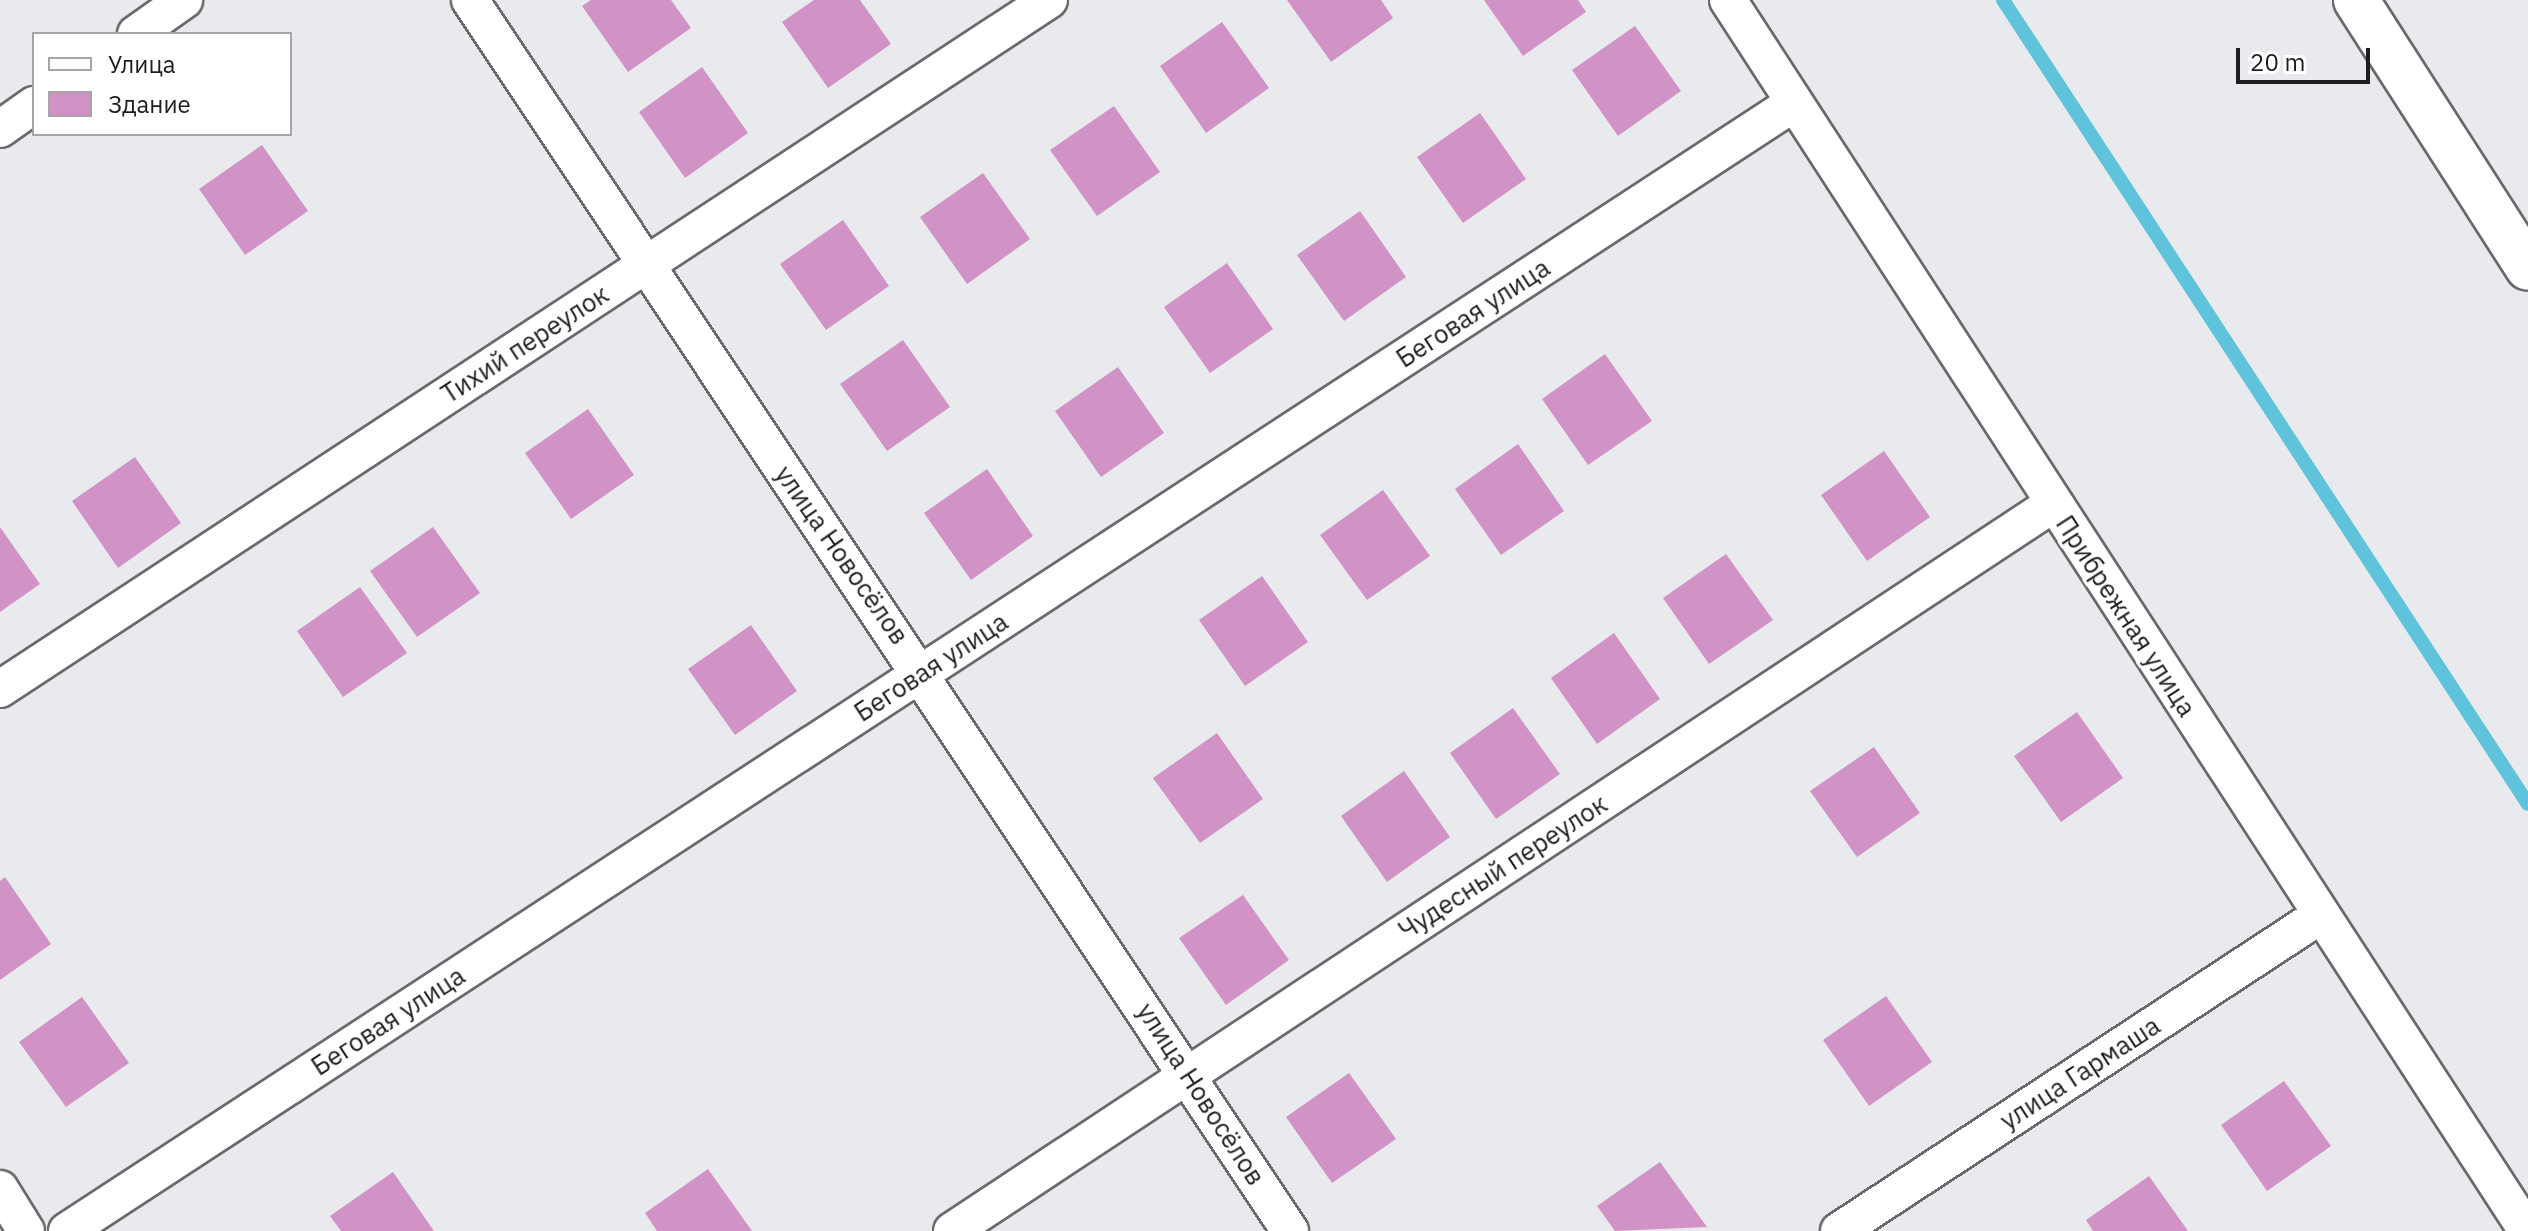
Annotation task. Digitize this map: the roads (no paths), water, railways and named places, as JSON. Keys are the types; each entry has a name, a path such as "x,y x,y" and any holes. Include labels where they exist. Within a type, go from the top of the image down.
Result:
{"main road":[{"path":"2356,0 2528,268"}],"street":[{"path":"139,32 184,0"},
{"name":"улица Новосёлов","path":"470,0 643,266 923,672 1290,1231"},
{"name":"Тихий переулок","path":"0,689 1049,0"},
{"name":"Прибрежная улица","path":"1728,0 2527,1231"},
{"name":"Беговая улица","path":"67,1231 1794,103"},
{"path":"0,129 32,106"},
{"name":"Чудесный переулок","path":"952,1231 2053,504"},
{"name":"улица Гармаша","path":"1839,1231 2321,915"},
{"path":"0,1189 26,1231"}],"waterway":[{"path":"2003,0 2528,804"}]}
